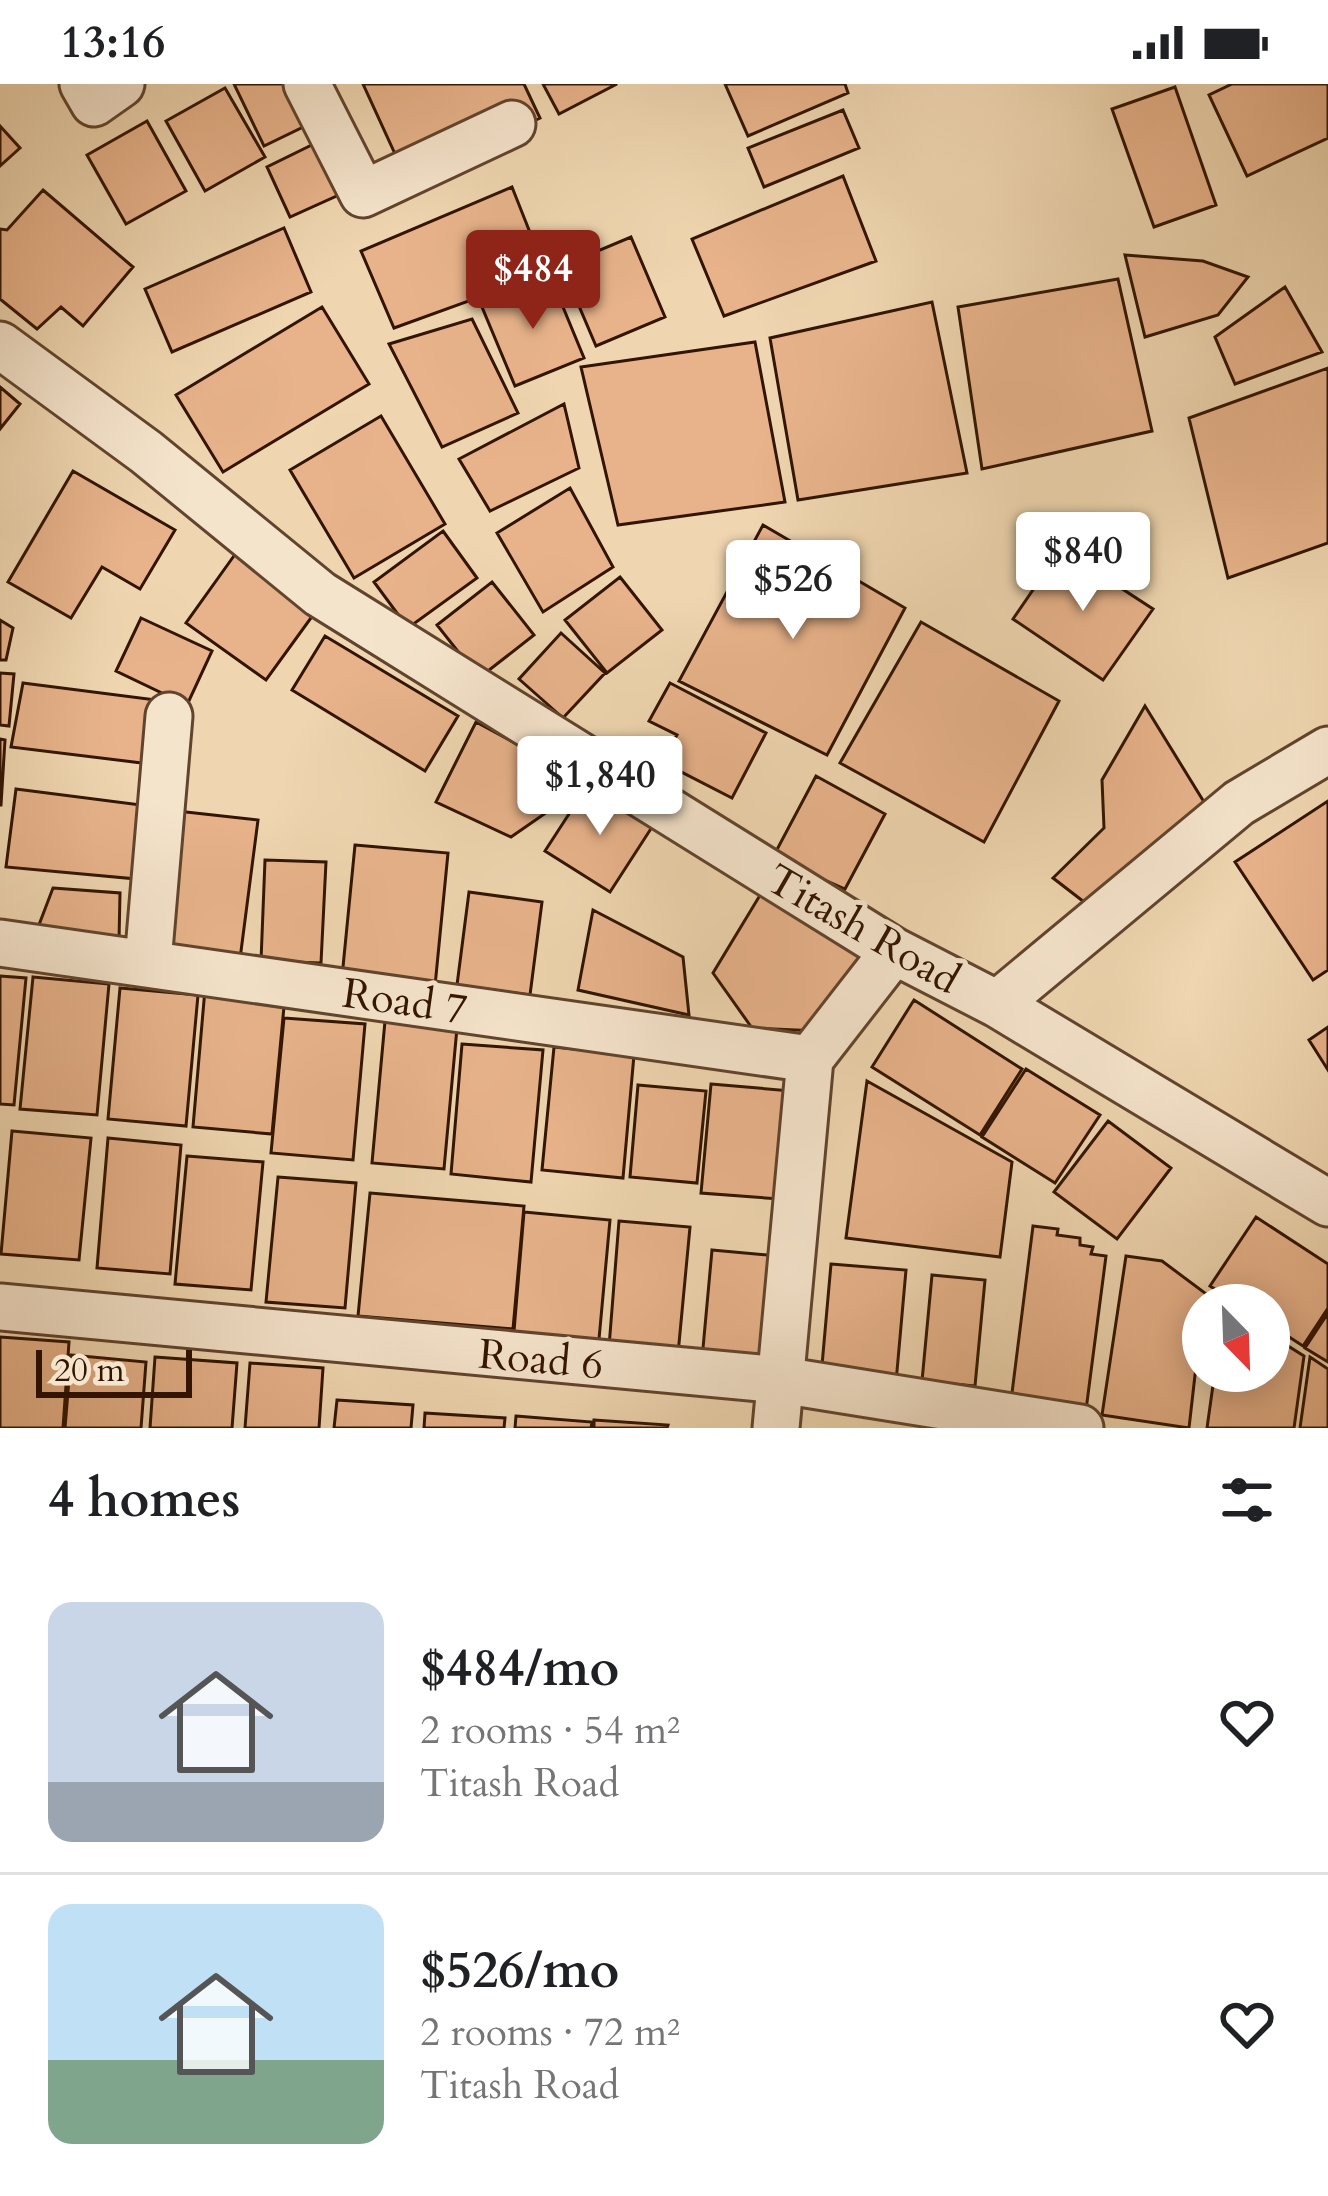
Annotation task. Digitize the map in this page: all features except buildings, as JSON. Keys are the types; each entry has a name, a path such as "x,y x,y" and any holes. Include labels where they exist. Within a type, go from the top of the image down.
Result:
{"street":[{"path":"83,84 94,103 121,84"},
{"path":"308,84 363,194 512,124"},
{"name":"Titash Road","path":"0,345 146,452 320,594 894,951 998,1004 1328,1203"},
{"path":"148,962 169,716"},
{"path":"998,1004 1239,802 1328,750"},
{"name":"Road 7","path":"0,943 810,1059"},
{"path":"776,1428 810,1059 894,951"},
{"name":"Road 6","path":"0,1307 781,1380 1080,1428"}]}
